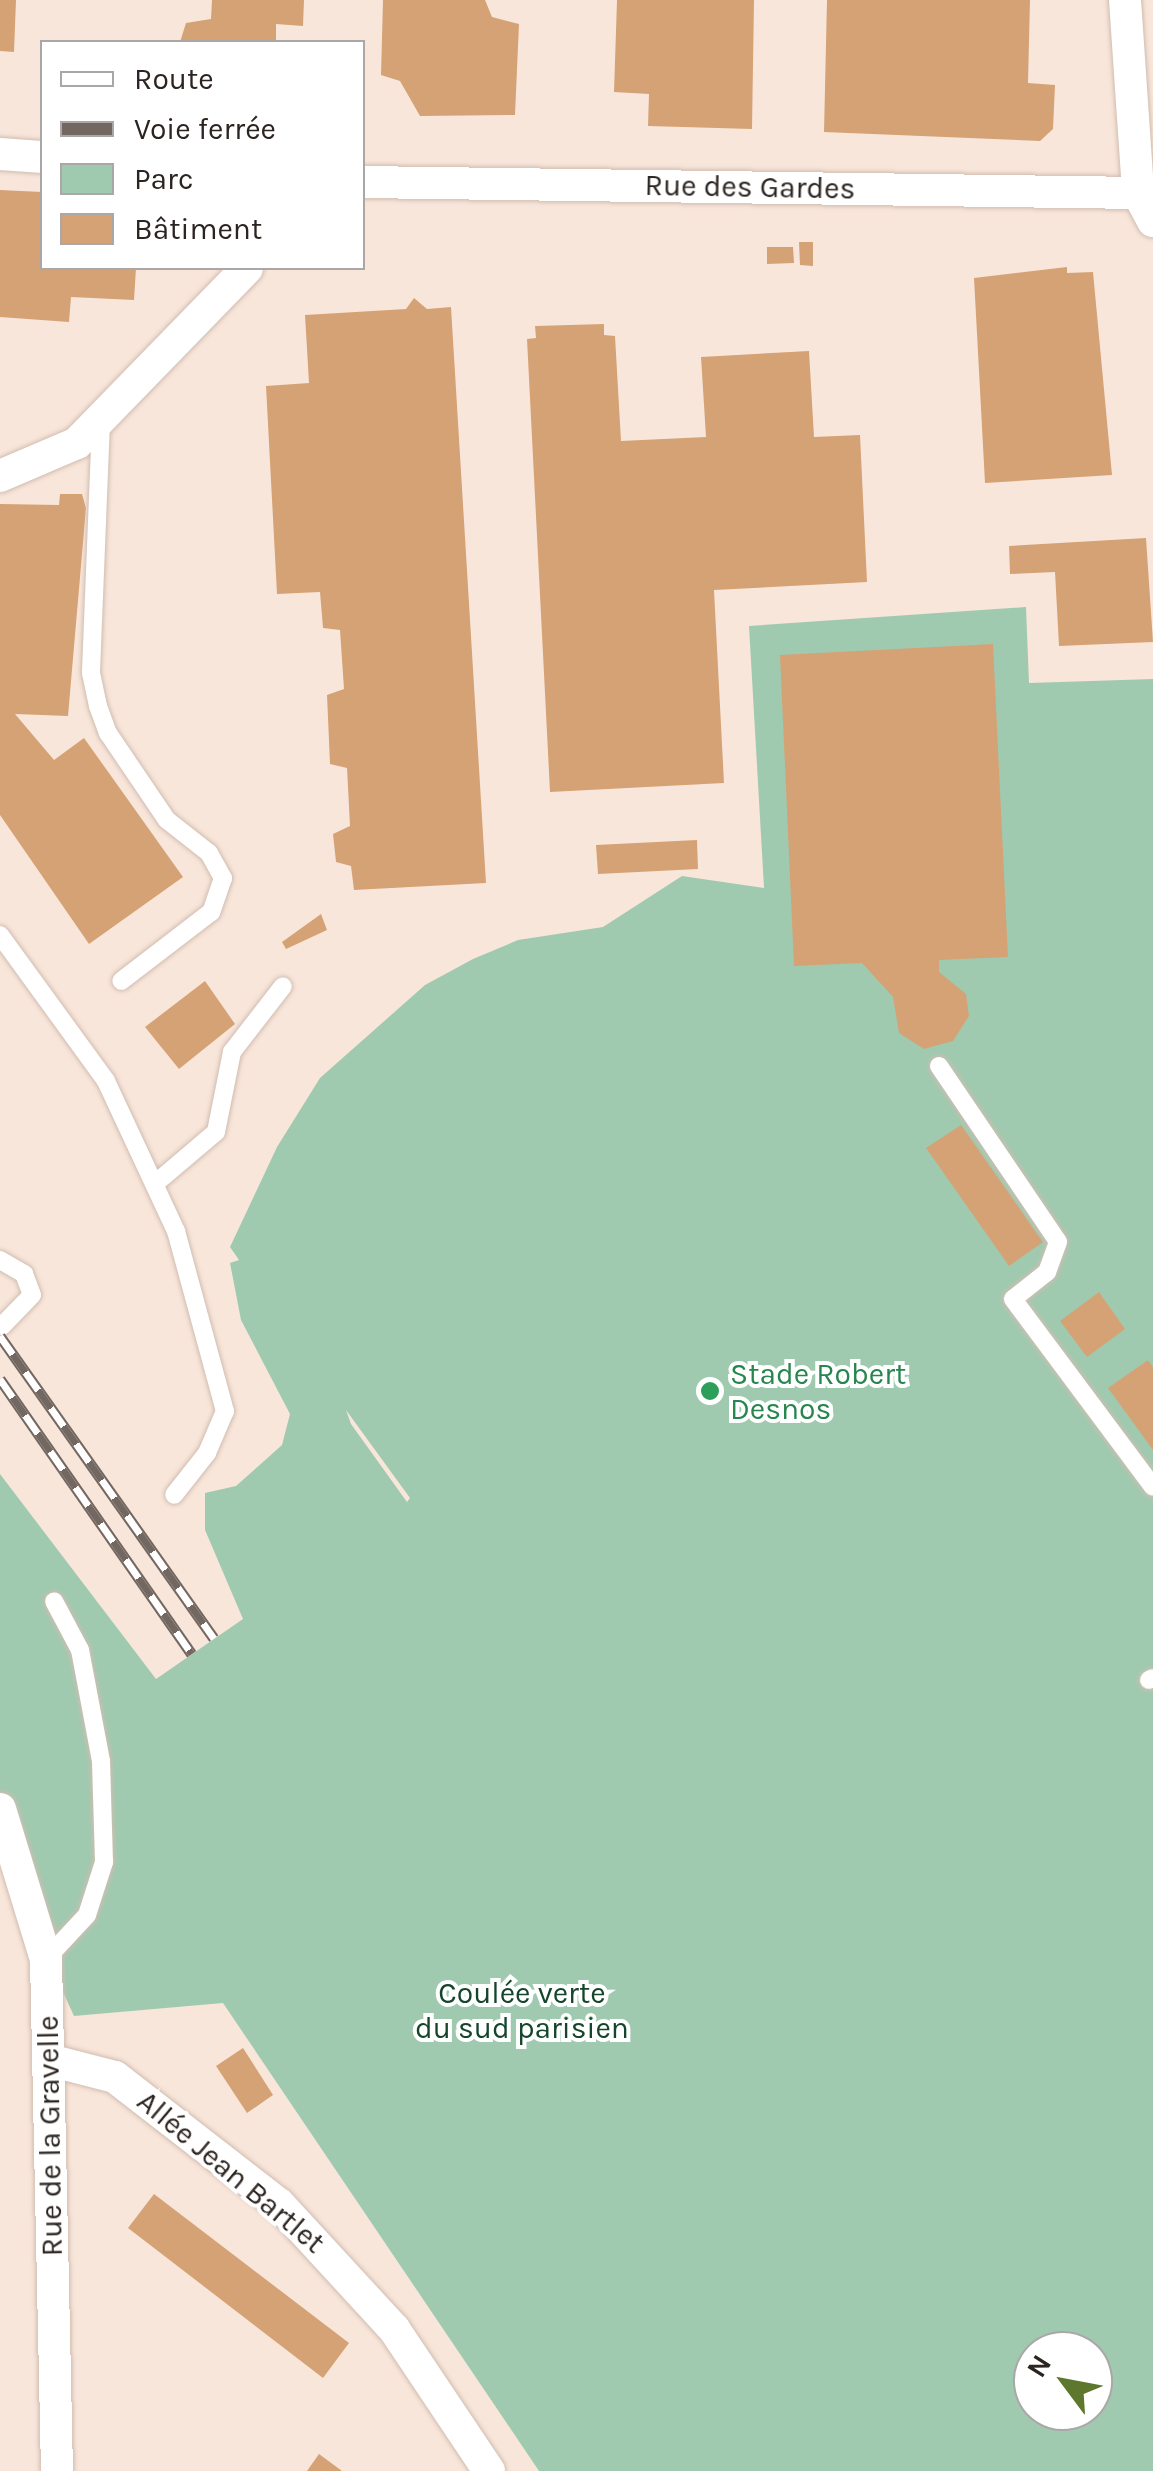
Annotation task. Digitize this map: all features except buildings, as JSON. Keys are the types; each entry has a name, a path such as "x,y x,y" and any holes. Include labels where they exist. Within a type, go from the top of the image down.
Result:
{"street":[{"path":"1126,0 1146,207"},
{"path":"0,154 40,158"},
{"name":"Rue des Gardes","path":"365,182 1146,207"},
{"path":"0,476 54,457 101,422 246,270"},
{"name":"Rue de la Gravelle","path":"0,1809 46,1960 56,2471"},
{"name":"Allée Jean Bartlet","path":"49,2060 115,2077 279,2204 337,2260 394,2330 488,2471"}],"lane":[{"path":"101,422 91,673 98,706 108,733 167,820 208,853 223,878 211,912 122,981"},
{"path":"0,935 106,1081 157,1182 225,1394 216,1437 174,1495"},
{"path":"157,1182 216,1132 232,1052 284,986"},
{"path":"939,1066 1058,1242 1047,1272 1012,1299 1153,1486"},
{"path":"0,1260 24,1274 32,1295 2,1326"},
{"path":"46,1960 87,1915 104,1862 101,1761 80,1650 54,1600"}],"green space":[{"name":"Coulée verte du sud parisien","path":"1026,607 1029,683 1153,679 1153,2471 539,2471 223,2003 74,2016 0,1855 0,1474 156,1679 243,1619 205,1530 205,1493 236,1486 282,1445 290,1414 241,1320 230,1263 239,1260 230,1247 277,1147 320,1078 425,985 473,959 518,940 603,927 682,876 764,888 749,626","holes":["346,1410 410,1498 407,1502 351,1424"]}],"railway":[{"path":"0,1336 214,1638"},
{"path":"0,1379 192,1654"}],"place":[{"name":"Stade Robert Desnos","path":"710,1391"}]}
